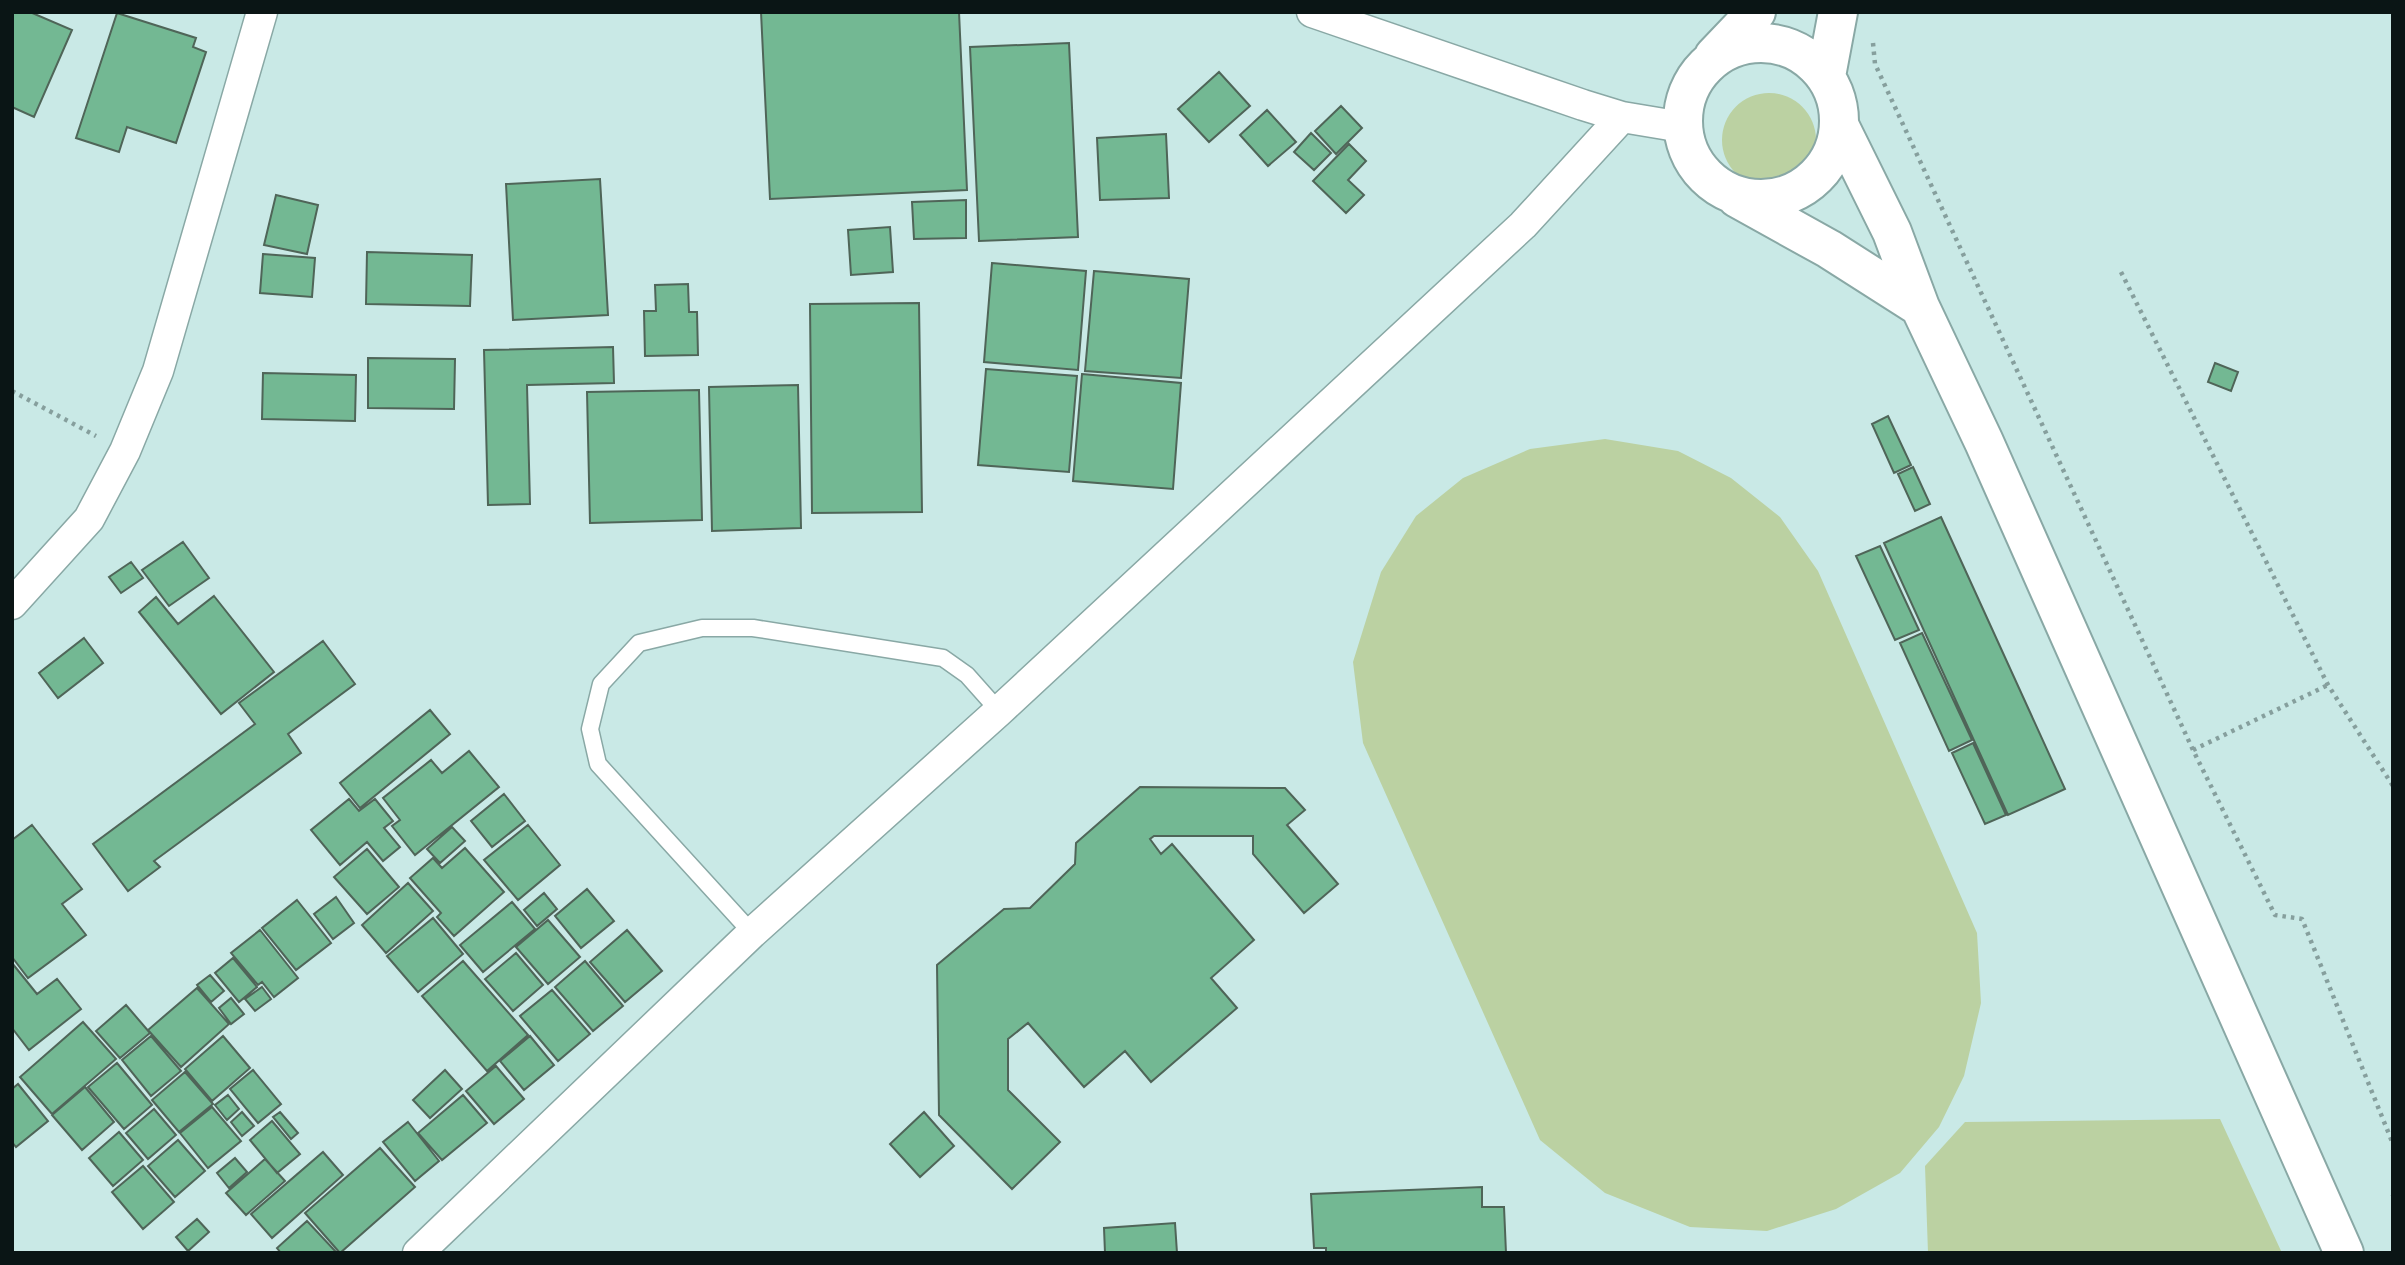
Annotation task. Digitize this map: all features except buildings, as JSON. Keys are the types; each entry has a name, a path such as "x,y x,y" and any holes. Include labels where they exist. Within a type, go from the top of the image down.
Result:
{"street":[{"path":"12,604 89,519 125,451 158,370 262,12"},
{"path":"1312,12 1622,117 1682,127"},
{"path":"1756,12 1698,73 1685,99 1682,127 1689,154 1705,177 1729,193 1829,249 1920,307"},
{"path":"1826,76 1838,12"},
{"path":"1709,61 1738,46 1770,43 1801,54 1826,76 1838,100 1840,127 1832,156 1814,180 1788,195 1759,201 1729,193"},
{"path":"418,1253 752,933 999,711 1523,225 1622,117"},
{"path":"1840,127 1892,232 1920,307 1984,442 2344,1253"}],"lane":[{"path":"752,933 598,764 590,729 601,684 639,643 702,628 753,628 943,658 967,675 999,711"}],"path":[{"path":"1872,37 1875,64 2193,750 2275,915 2302,919 2393,1144"},
{"path":"2121,272 2328,685 2393,786"},
{"path":"12,391 125,451"},
{"path":"2193,750 2328,685"}],"green space":[{"path":"1769,93 1787,96 1802,107 1813,122 1816,140 1813,158 1802,173 1787,184 1769,187 1751,184 1736,173 1725,158 1722,140 1725,122 1736,107 1751,96"},
{"path":"1605,439 1678,451 1731,478 1780,517 1818,571 1977,933 1981,1003 1964,1076 1939,1127 1900,1173 1836,1209 1767,1231 1690,1227 1605,1193 1540,1140 1363,743 1353,662 1381,572 1416,516 1463,478 1530,449"},
{"path":"2220,1119 2282,1253 1928,1253 1925,1166 1965,1122"}]}
